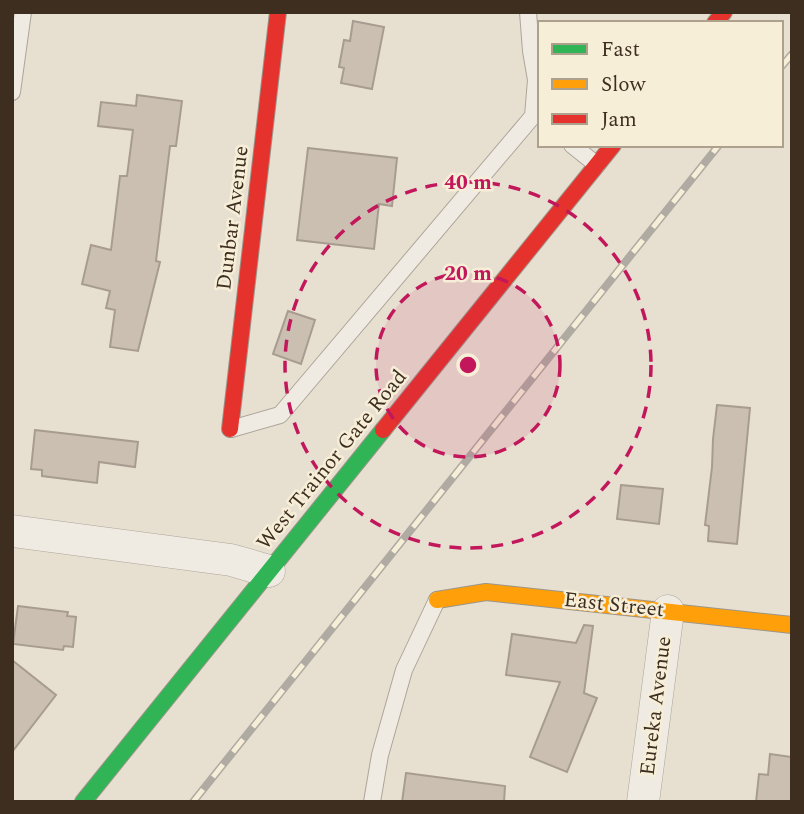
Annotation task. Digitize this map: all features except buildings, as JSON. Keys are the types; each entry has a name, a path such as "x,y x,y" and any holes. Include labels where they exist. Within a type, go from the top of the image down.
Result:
{"main road":[{"name":"Dunbar Avenue","path":"230,429 278,12"},
{"name":"West Trainor Gate Road","path":"83,802 611,147"},
{"name":"East Street","path":"437,600 486,592 792,625"}],"street":[{"path":"12,531 231,560 269,571"},
{"name":"Eureka Avenue","path":"643,802 668,611"}],"lane":[{"path":"12,92 23,12"},
{"path":"230,429 280,415 536,118 536,80 528,12"},
{"path":"574,147 597,165"},
{"path":"372,802 380,755 404,670 437,600"}],"railway":[{"path":"783,65 792,54"},
{"path":"193,802 717,147"}],"traffic: fast":[{"path":"83,802 383,430"}],"traffic: slow":[{"path":"437,600 486,592 792,625"}],"traffic: jam":[{"path":"230,429 278,12"},
{"path":"717,21 724,12"},
{"path":"383,430 611,147"}]}
